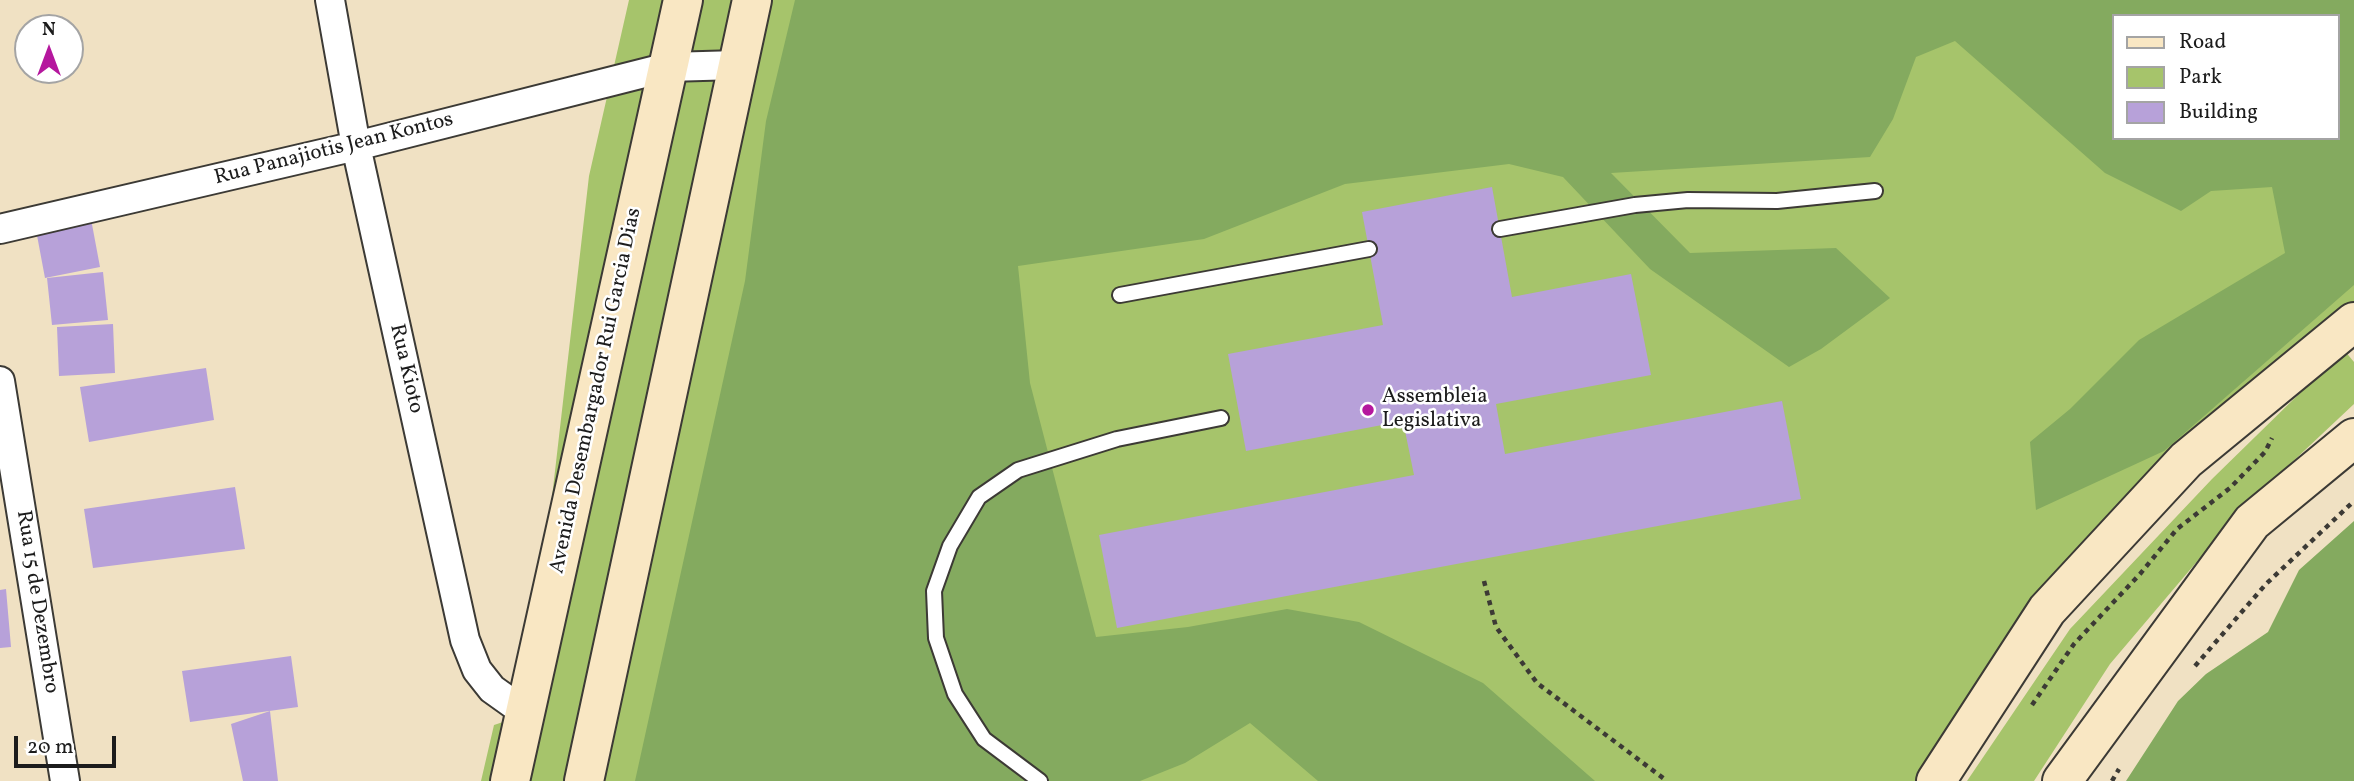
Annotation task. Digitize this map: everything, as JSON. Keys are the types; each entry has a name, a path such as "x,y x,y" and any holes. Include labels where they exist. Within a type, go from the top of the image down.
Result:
{"main road":[{"name":"Avenida Desembargador Rui Garcia Dias","path":"510,781 527,714 683,0"},
{"path":"584,781 752,0"},
{"path":"1936,781 2047,610 2186,460 2353,325"},
{"path":"2062,781 2252,522 2354,438"}],"street":[{"name":"Rua Kioto","path":"330,0 356,146 466,640 477,670 484,679 527,714"},
{"name":"Rua Panajiotis Jean Kontos","path":"0,229 356,146 668,67 738,65"},
{"name":"Rua 15 de Dezembro","path":"0,381 65,781"}],"lane":[{"path":"1500,229 1635,205 1688,200 1777,201 1875,191"},
{"path":"1120,295 1369,249"},
{"path":"1040,781 984,739 955,694 936,638 934,591 950,546 979,497 1018,470 1117,439 1221,418"}],"path":[{"path":"2027,713 2074,644 2140,574 2177,529 2230,488 2266,452 2277,427"},
{"path":"2187,675 2266,583 2354,501"},
{"path":"1484,581 1496,627 1537,683 1667,781"},
{"path":"2112,781 2124,759"}],"green space":[{"path":"629,0 2354,0 2354,322 2186,460 1936,781 481,781 494,725 527,714 589,176"},
{"path":"795,0 2354,0 2354,285 2164,451 2036,510 2030,442 2070,409 2139,340 2285,253 2272,187 2211,191 2181,211 2105,173 1955,41 1916,57 1893,119 1870,157 1611,173 1690,253 1836,248 1890,298 1821,349 1789,367 1650,269 1563,177 1509,164 1345,184 1204,239 1018,266 1030,383 1096,637 1188,627 1287,609 1359,622 1483,683 1595,781 1318,781 1250,723 1185,763 1140,781 635,781 745,281 766,121"},
{"path":"2344,350 2354,362 2354,404 2239,512 2110,664 2034,781 1967,781 2070,629 2212,479"},
{"path":"2354,521 2354,781 2126,781 2178,701 2206,674 2268,632 2299,570"}],"building":[{"name":"Assembleia Legislativa","path":"1492,187 1512,297 1631,274 1651,375 1496,404 1505,454 1782,401 1801,499 1117,628 1099,535 1414,475 1403,421 1246,451 1228,354 1383,325 1362,212"},
{"path":"91,219 100,267 45,278 36,230"},
{"path":"103,272 108,320 52,325 47,278"},
{"path":"113,324 115,373 59,376 57,327"},
{"path":"206,368 214,420 89,442 80,387"},
{"path":"235,487 245,549 93,568 84,509"},
{"path":"6,589 11,647 0,648 0,590"},
{"path":"291,656 298,707 190,722 182,671"},
{"path":"270,711 278,781 243,781 231,724"}],"place":[{"name":"Assembleia Legislativa","path":"1368,410"}]}
